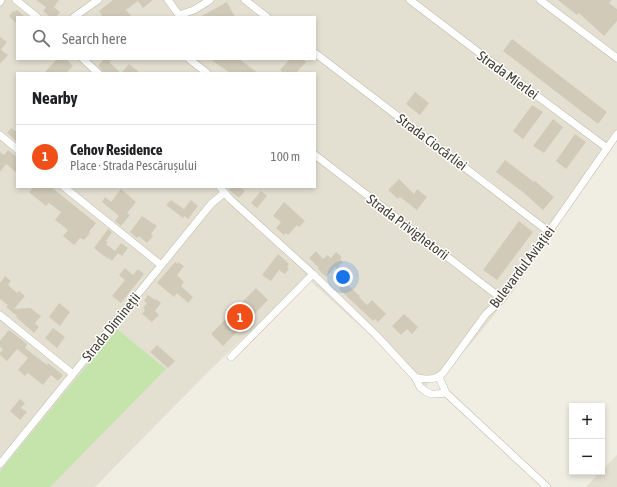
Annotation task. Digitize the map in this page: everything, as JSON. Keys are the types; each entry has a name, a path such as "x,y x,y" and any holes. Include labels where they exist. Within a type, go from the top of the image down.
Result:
{"street":[{"path":"16,0 35,16"},
{"path":"75,16 98,0"},
{"path":"168,0 178,16 194,10 210,0"},
{"path":"245,0 266,16"},
{"name":"Strada Mierlei","path":"410,0 477,52 607,148"},
{"path":"540,0 617,58"},
{"name":"Strada Ciocârliei","path":"316,54 549,232"},
{"path":"84,60 97,72"},
{"path":"190,60 206,72"},
{"name":"Bulevardul Aviației","path":"439,377 486,314 502,298 617,134"},
{"path":"0,135 16,148"},
{"name":"Strada Privighetorii","path":"316,156 502,298"},
{"path":"65,188 161,265"},
{"path":"222,190 313,274 376,335 415,377 420,387 431,394 446,393"},
{"name":"Strada Dimineții","path":"0,464 222,190"},
{"path":"231,356 313,274"},
{"path":"0,315 73,374"},
{"path":"415,377 429,380 439,377 446,393 547,487"}],"shaded area":[{"path":"0,0 617,0 617,135 495,314 469,346 426,386 306,277 205,375 95,487 0,487"},
{"path":"617,455 617,487 586,487 597,475 605,475 605,467"}],"green space":[{"path":"117,329 166,369 50,487 0,487 0,471"}],"building":[{"path":"36,0 59,0 54,7 60,12 57,16 49,16 43,11 46,7"},
{"path":"113,0 153,0 143,8 138,1 126,10 131,16 102,16 99,11"},
{"path":"558,0 612,0 609,3 617,9 617,21 604,36 579,13 577,15"},
{"path":"227,2 234,16 202,16"},
{"path":"17,10 24,16 16,16 16,23 9,16 13,11 14,12"},
{"path":"0,37 7,42 1,50 8,55 0,64"},
{"path":"512,39 607,112 598,124 503,51"},
{"path":"56,60 67,60 73,66 67,72 45,72"},
{"path":"103,60 109,60 111,62 110,63 120,72 103,72 98,66"},
{"path":"211,60 240,60 257,72 229,72"},
{"path":"289,60 303,60 306,62 297,72 283,72 280,70"},
{"path":"129,64 139,72 122,72"},
{"path":"415,92 429,103 420,115 406,104"},
{"path":"532,105 543,112 523,139 513,131"},
{"path":"553,119 563,127 544,153 533,146"},
{"path":"11,128 16,131 16,141 7,133"},
{"path":"575,134 586,142 566,169 556,161"},
{"path":"8,150 16,156 16,172 6,164 0,172 0,152 4,155"},
{"path":"505,160 534,182 535,181 554,197 543,210 524,193 496,172"},
{"path":"399,179 414,194 417,189 427,197 417,210 400,197 398,199 388,190"},
{"path":"33,188 52,188 96,223 84,240 80,238 74,245 63,236 68,230 55,220 61,212 49,203 46,206 29,192"},
{"path":"230,188 241,188 245,191 239,198 229,190"},
{"path":"121,189 136,202 127,213 130,215 121,226 115,221 119,216 102,202 105,197 111,202"},
{"path":"261,191 267,196 257,208 251,203"},
{"path":"171,200 184,209 191,200 198,206 188,219 184,216 183,218 166,205"},
{"path":"284,202 305,221 299,227 297,225 288,235 286,233 284,235 276,228 281,222 273,216"},
{"path":"142,216 157,226 151,234 153,236 147,243 139,236 137,238 130,232"},
{"path":"519,221 533,232 497,280 483,270"},
{"path":"108,229 112,232 106,241 108,242 106,244 115,251 121,243 128,248 122,256 118,253 112,261 94,248"},
{"path":"316,251 323,259 327,255 331,258 336,252 342,257 340,259 343,262 337,268 335,267 326,277 309,258"},
{"path":"278,254 289,264 287,267 289,268 285,274 279,270 271,281 262,275"},
{"path":"175,262 177,264 178,262 184,266 177,275 184,282 181,286 193,297 188,303 177,293 174,297 157,283"},
{"path":"125,268 133,275 138,269 144,274 121,303 112,296 125,280 119,275"},
{"path":"5,276 11,281 8,285 17,293 19,291 25,296 14,309 30,308 41,316 35,323 39,327 34,333 6,307 8,305 0,299 0,283"},
{"path":"345,283 360,296 359,297 367,305 372,300 386,314 378,322 375,319 373,321 339,289"},
{"path":"256,288 268,300 223,346 211,334"},
{"path":"148,295 161,303 155,311 159,315 152,322 142,314 145,310 143,308 147,303 144,301"},
{"path":"59,303 70,312 60,326 49,317"},
{"path":"404,314 418,327 412,334 407,329 401,335 392,326"},
{"path":"53,328 65,337 57,348 45,338"},
{"path":"9,330 27,344 25,348 63,375 58,381 51,375 43,385 28,373 25,376 18,370 28,358 17,349 7,361 0,355 3,349 0,347 0,341"},
{"path":"157,345 175,361 168,368 150,352"},
{"path":"20,399 25,403 21,408 27,412 20,420 10,411"}],"place":[{"name":"Cehov Residence","path":"240,317"}]}
